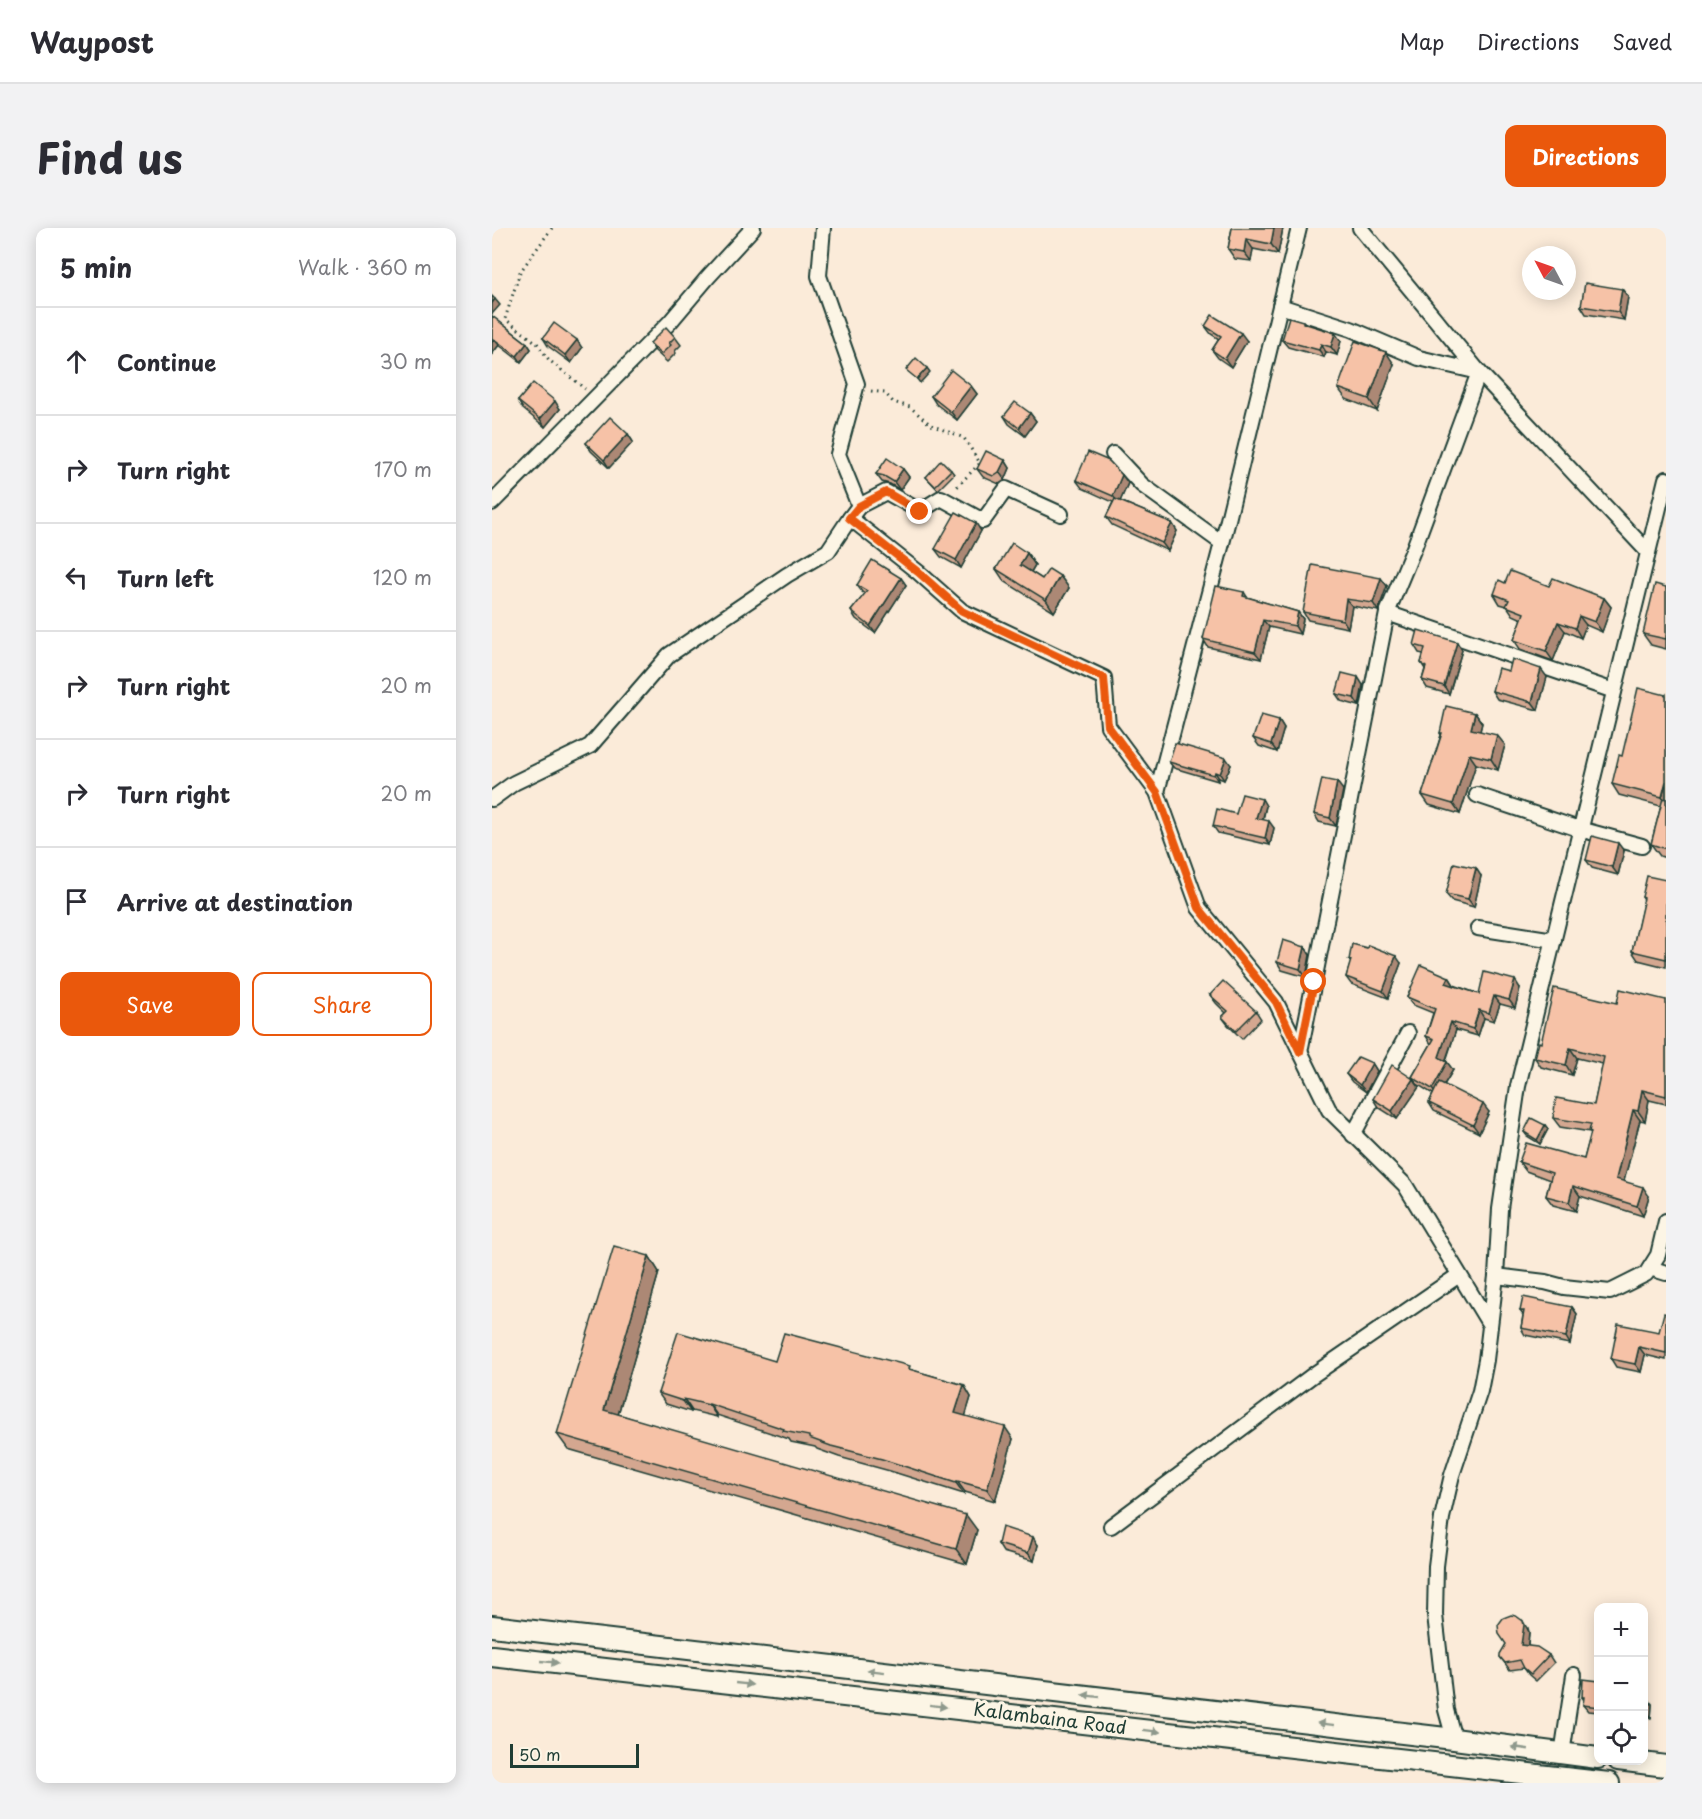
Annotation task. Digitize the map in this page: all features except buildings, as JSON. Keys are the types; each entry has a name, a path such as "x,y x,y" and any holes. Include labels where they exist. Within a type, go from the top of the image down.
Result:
{"main road":[{"path":"492,1626 1594,1757"},
{"name":"Kalambaina Road","path":"492,1656 1543,1780 1608,1783"},
{"path":"1648,1764 1666,1766"}],"street":[{"path":"492,503 670,322 753,228"},
{"path":"823,228 819,276 857,384 838,454 859,506"},
{"path":"1157,792 1222,543 1299,228"},
{"path":"1360,228 1479,372 1648,552"},
{"path":"1280,306 1351,329 1419,358 1479,372"},
{"path":"1300,1052 1387,613 1414,548 1479,372"},
{"path":"1113,454 1142,485 1222,543"},
{"path":"1454,1739 1446,1710 1435,1615 1436,1566 1442,1518 1452,1475 1480,1391 1496,1276 1500,1209 1518,1086 1666,478"},
{"path":"492,799 514,783 590,746 669,654 787,575 828,551 859,506 886,492 920,512 941,498 983,521 1006,489 1061,514"},
{"path":"849,518 918,572 962,611 1104,678 1108,726 1157,792 1199,908 1276,1002 1329,1110 1404,1185 1490,1325"},
{"path":"1387,613 1614,691"},
{"path":"1478,795 1581,829 1642,846"},
{"path":"1478,928 1554,940"},
{"path":"1353,1135 1408,1034"},
{"path":"1496,1276 1610,1292 1647,1274 1658,1255 1666,1221"},
{"path":"1650,1268 1666,1273"},
{"path":"1111,1526 1313,1375 1459,1275"},
{"path":"1543,1780 1555,1753 1574,1675"}],"path":[{"path":"552,228 520,272 505,319 537,343 549,360 597,398"},
{"path":"856,389 885,393 893,402 910,407 930,425 964,438 980,463 951,494 941,498"}],"route":[{"path":"920,512 886,492 859,506 849,518 918,572 962,611 1104,678 1108,726 1157,792 1199,908 1276,1002 1300,1052 1314,982"}]}
